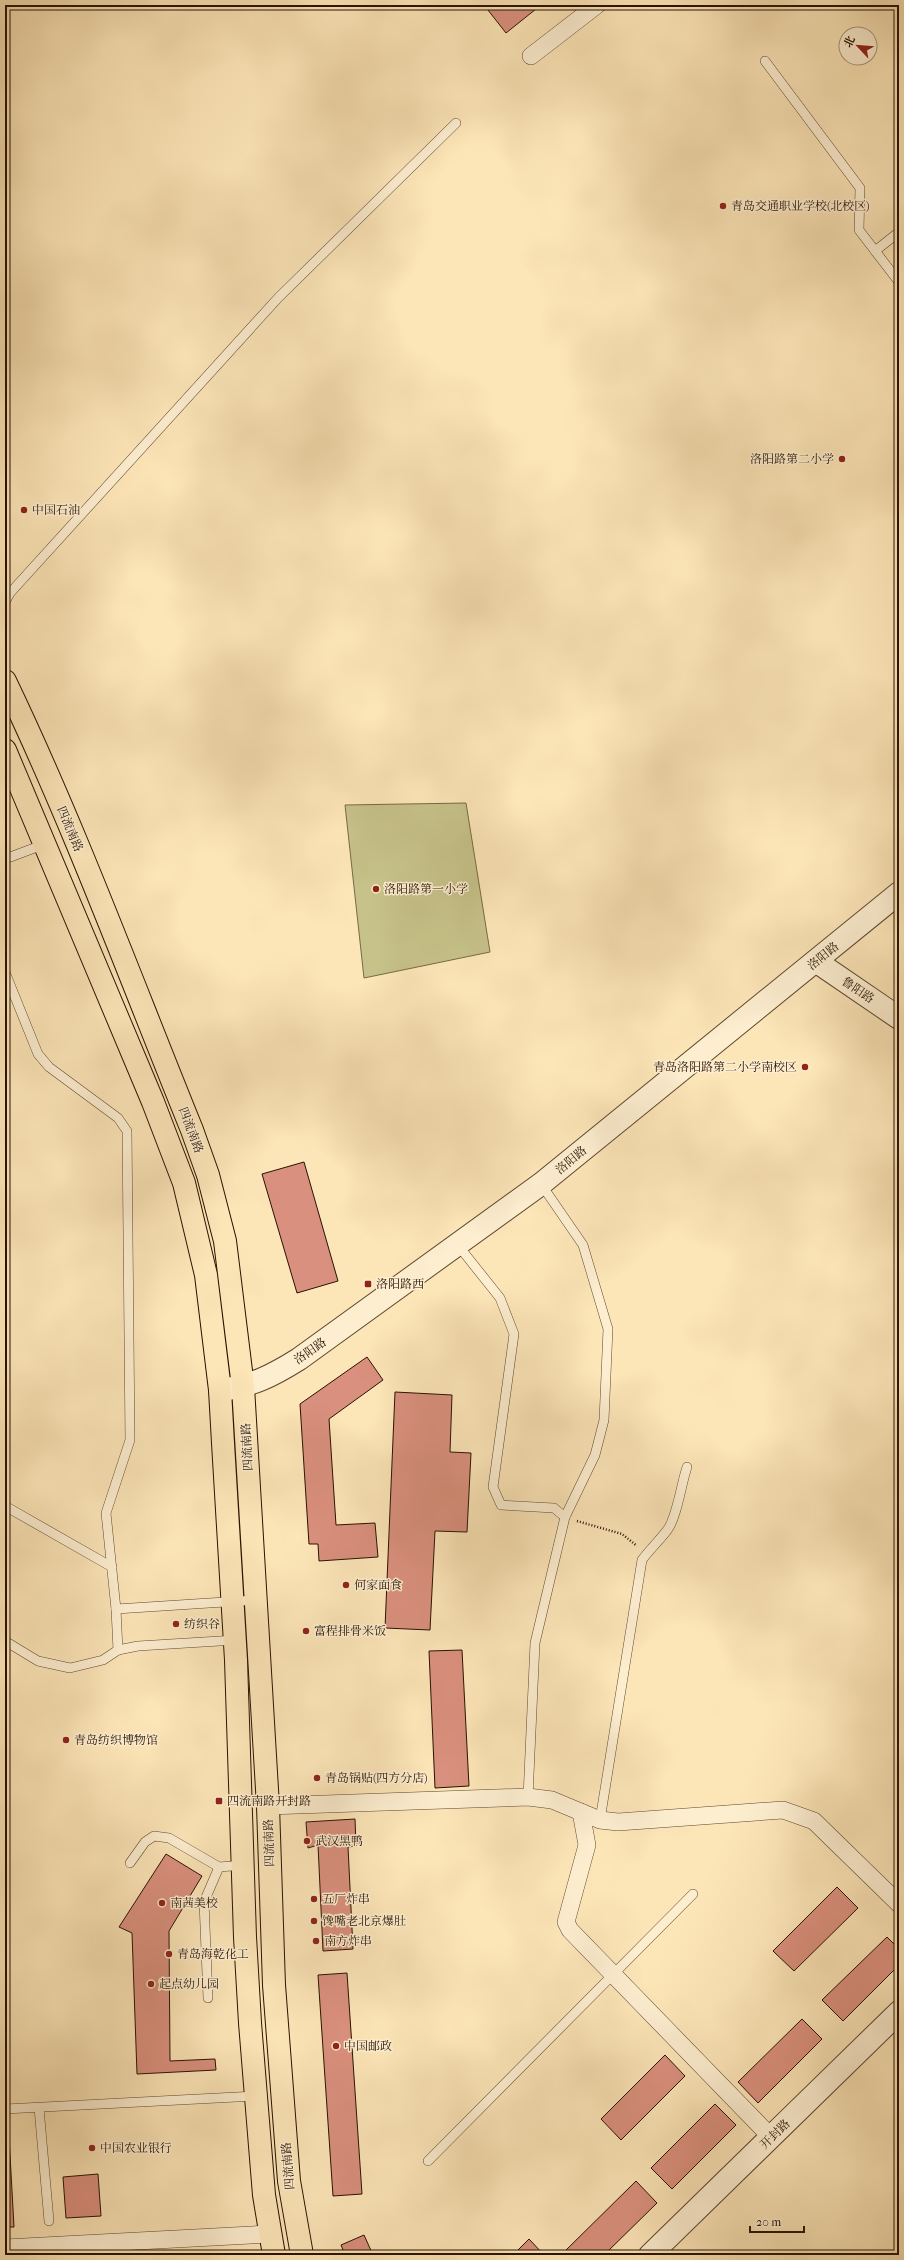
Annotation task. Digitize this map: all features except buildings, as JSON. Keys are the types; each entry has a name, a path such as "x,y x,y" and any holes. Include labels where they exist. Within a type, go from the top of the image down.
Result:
{"main road":[{"name":"四流南路","path":"5,681 28,730 80,853 192,1130 208,1176 225,1241 243,1387 256,1600 246,1640 244,1864 245,1937 256,2096 269,2234 274,2255"},
{"name":"四流南路","path":"5,750 115,1007 184,1183 206,1275 220,1390 232,1602 246,1640 268,1806 274,1985 282,2104 289,2181 302,2255"}],"street":[{"path":"531,56 597,5"},
{"name":"洛阳路","path":"220,1390 243,1387 274,1375 299,1359 541,1184 660,1086 817,962 899,893"},
{"name":"鲁阳路","path":"817,962 899,1018"},
{"path":"268,1806 528,1797 552,1800 600,1820 618,1822 783,1810 814,1821 899,1904"},
{"path":"581,1812 587,1845 566,1922 570,1930 771,2137"},
{"name":"开封路","path":"650,2255 899,2012"},
{"path":"5,2248 269,2234"}],"lane":[{"path":"765,61 860,188 859,230 899,282"},
{"path":"5,602 10,593 278,298 456,123"},
{"path":"875,251 899,232"},
{"path":"5,859 45,844"},
{"path":"5,972 38,1054 49,1067 118,1118 127,1131 130,1440 106,1513 116,1609 118,1650"},
{"path":"528,1797 535,1642 565,1518 595,1455 604,1420 608,1329 583,1245 541,1184"},
{"path":"457,1244 500,1298 514,1334 493,1488 501,1505 554,1508 565,1518"},
{"path":"600,1820 642,1560 670,1525 687,1467"},
{"path":"5,1506 112,1567"},
{"path":"116,1609 256,1600"},
{"path":"5,1641 38,1661 70,1668 103,1660 118,1650 138,1646 246,1640"},
{"path":"130,1863 145,1842 154,1836 169,1838 219,1867 244,1864"},
{"path":"208,1998 204,1902 219,1867"},
{"path":"428,2161 693,1894"},
{"path":"5,2109 256,2096"},
{"path":"39,2108 49,2221"}],"path":[{"path":"565,1518 622,1534 636,1544 642,1560"}],"shaded area":[{"path":"466,803 490,952 364,978 345,805"}],"place":[{"name":"青岛交通职业学校(北校区)","path":"723,206"},
{"name":"洛阳路第二小学","path":"842,459"},
{"name":"中国石油","path":"24,510"},
{"name":"洛阳路第一小学","path":"376,889"},
{"name":"青岛洛阳路第二小学南校区","path":"805,1067"},
{"name":"洛阳路西","path":"368,1284"},
{"name":"何家面食","path":"346,1585"},
{"name":"纺织谷","path":"176,1624"},
{"name":"富程排骨米饭","path":"306,1631"},
{"name":"青岛纺织博物馆","path":"66,1740"},
{"name":"青岛锅贴(四方分店)","path":"317,1778"},
{"name":"四流南路开封路","path":"219,1801"},
{"name":"武汉黑鸭","path":"307,1841"},
{"name":"五厂炸串","path":"314,1899"},
{"name":"南茜美校","path":"162,1903"},
{"name":"馋嘴老北京爆肚","path":"314,1921"},
{"name":"南方炸串","path":"316,1941"},
{"name":"青岛海乾化工","path":"169,1954"},
{"name":"起点幼儿园","path":"151,1984"},
{"name":"中国邮政","path":"336,2046"},
{"name":"中国农业银行","path":"92,2148"}]}
